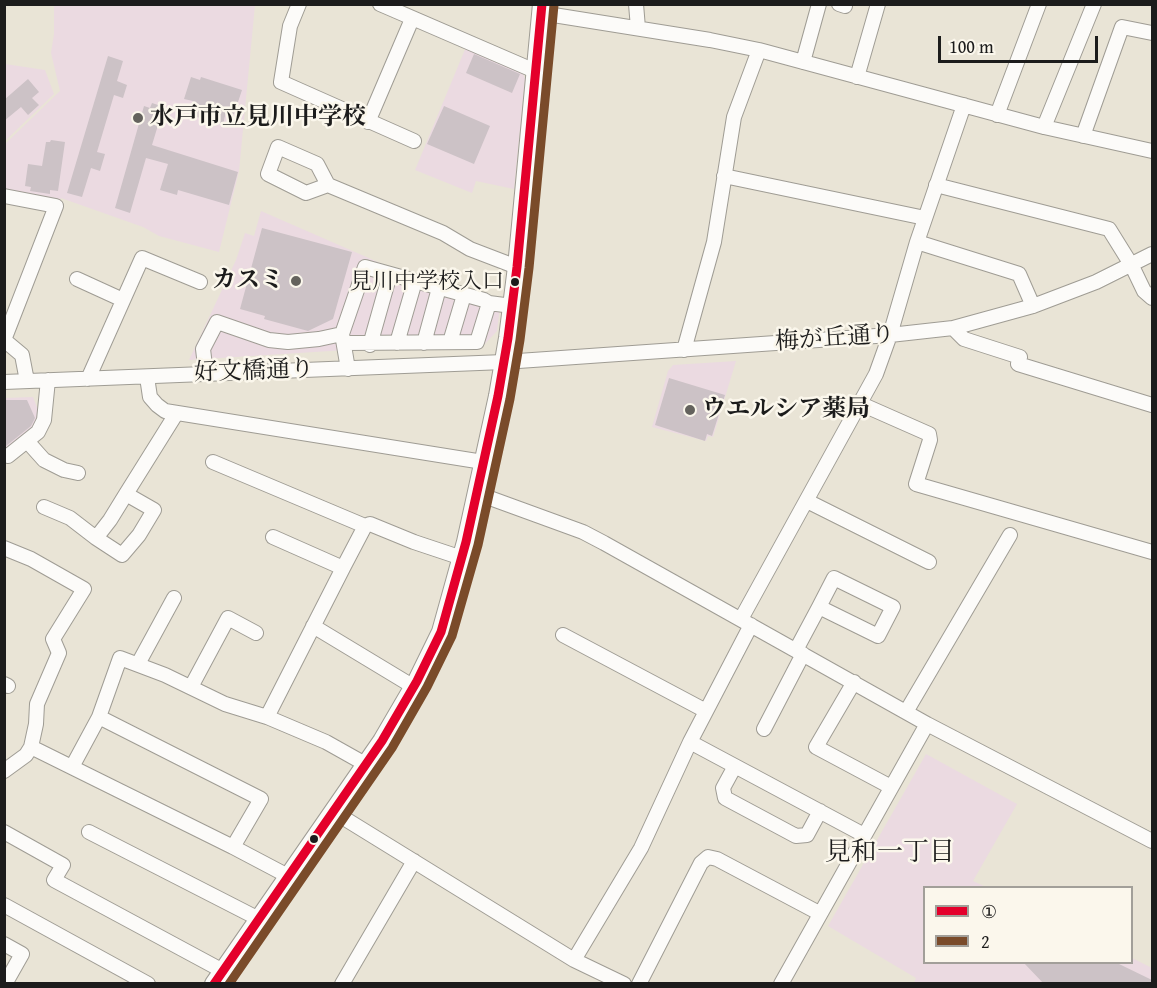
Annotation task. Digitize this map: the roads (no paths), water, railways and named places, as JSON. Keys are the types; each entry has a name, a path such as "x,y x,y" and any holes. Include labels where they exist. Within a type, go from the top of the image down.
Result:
{"main road":[{"path":"218,977 367,765 414,687 441,632 462,558 504,362 517,267 541,9"}],"street":[{"path":"299,4 290,26 281,82 414,141"},
{"path":"380,4 535,71"},
{"path":"636,4 638,28"},
{"path":"802,62 819,4"},
{"path":"857,76 878,4"},
{"path":"997,115 1039,4"},
{"path":"1044,127 1094,4"},
{"path":"541,9 759,50 997,115 1152,151"},
{"path":"368,122 412,19"},
{"path":"1083,136 1122,27 1152,33"},
{"path":"684,350 714,242 734,117 759,50"},
{"path":"574,960 641,848 746,622 832,453 876,374 890,335 917,242 964,105"},
{"path":"724,176 925,218"},
{"path":"328,184 443,233 470,249 517,267"},
{"path":"936,185 1109,229 1132,266 1144,291 1152,298"},
{"path":"4,196 56,206 4,340 22,355 27,381"},
{"path":"917,242 1018,274 1033,306"},
{"name":"梅が丘通り","path":"504,362 890,335 953,328 1033,306 1096,282 1152,254"},
{"path":"88,379 142,258 200,282"},
{"path":"348,369 344,338 365,267 489,303 512,306"},
{"path":"370,345 390,274"},
{"path":"77,279 123,300"},
{"path":"397,343 415,281"},
{"path":"424,343 439,288"},
{"path":"450,342 464,294"},
{"path":"206,375 203,349 217,322 269,340 288,342 344,338 370,345 477,342 489,303"},
{"path":"953,328 964,339 1020,357 1018,364 1152,405"},
{"name":"好文橋通り","path":"4,382 504,362"},
{"path":"147,376 150,397 165,411 176,414 483,462"},
{"path":"4,455 8,456 38,432 44,420 48,380"},
{"path":"861,404 929,434 930,440 916,484 1152,552"},
{"path":"96,538 176,414"},
{"path":"27,441 44,460 64,470 78,473"},
{"path":"213,462 365,526 370,524 462,558"},
{"path":"476,493 583,532 927,724 1152,841"},
{"path":"44,507 70,518 122,555 139,535 154,510 126,494"},
{"path":"807,501 929,562"},
{"path":"267,717 365,526"},
{"path":"906,712 1010,535"},
{"path":"273,537 342,568"},
{"path":"4,548 31,559 84,589 53,639 58,653 37,704 31,747 26,755 4,771"},
{"path":"765,729 819,607 834,578 893,607 878,636 819,607"},
{"path":"138,664 174,598"},
{"path":"191,687 228,618 256,633"},
{"path":"313,626 414,687"},
{"path":"563,635 706,711"},
{"path":"72,767 99,717 120,658 191,687 225,704 267,717 326,742 367,765"},
{"path":"854,682 816,747 891,787"},
{"path":"99,717 261,799 233,847"},
{"path":"782,983 819,913 927,724"},
{"path":"690,741 864,835"},
{"path":"31,747 288,876"},
{"path":"735,766 723,788 725,798 796,836 807,835 820,811"},
{"path":"334,812 574,960 624,984"},
{"path":"4,832 63,865 54,880 218,977"},
{"path":"88,832 259,919"},
{"path":"639,984 701,863 708,857 717,859 819,913"},
{"path":"342,984 414,861"},
{"path":"4,905 148,984"},
{"path":"4,944 22,954 6,983"}],"place":[{"name":"水戸市立見川中学校","path":"138,118"},
{"name":"カスミ","path":"296,281"},
{"name":"見川中学校入口","path":"515,282"},
{"name":"ウエルシア薬局","path":"690,410"}],"district":[{"name":"見和一丁目","path":"890,853"}]}
